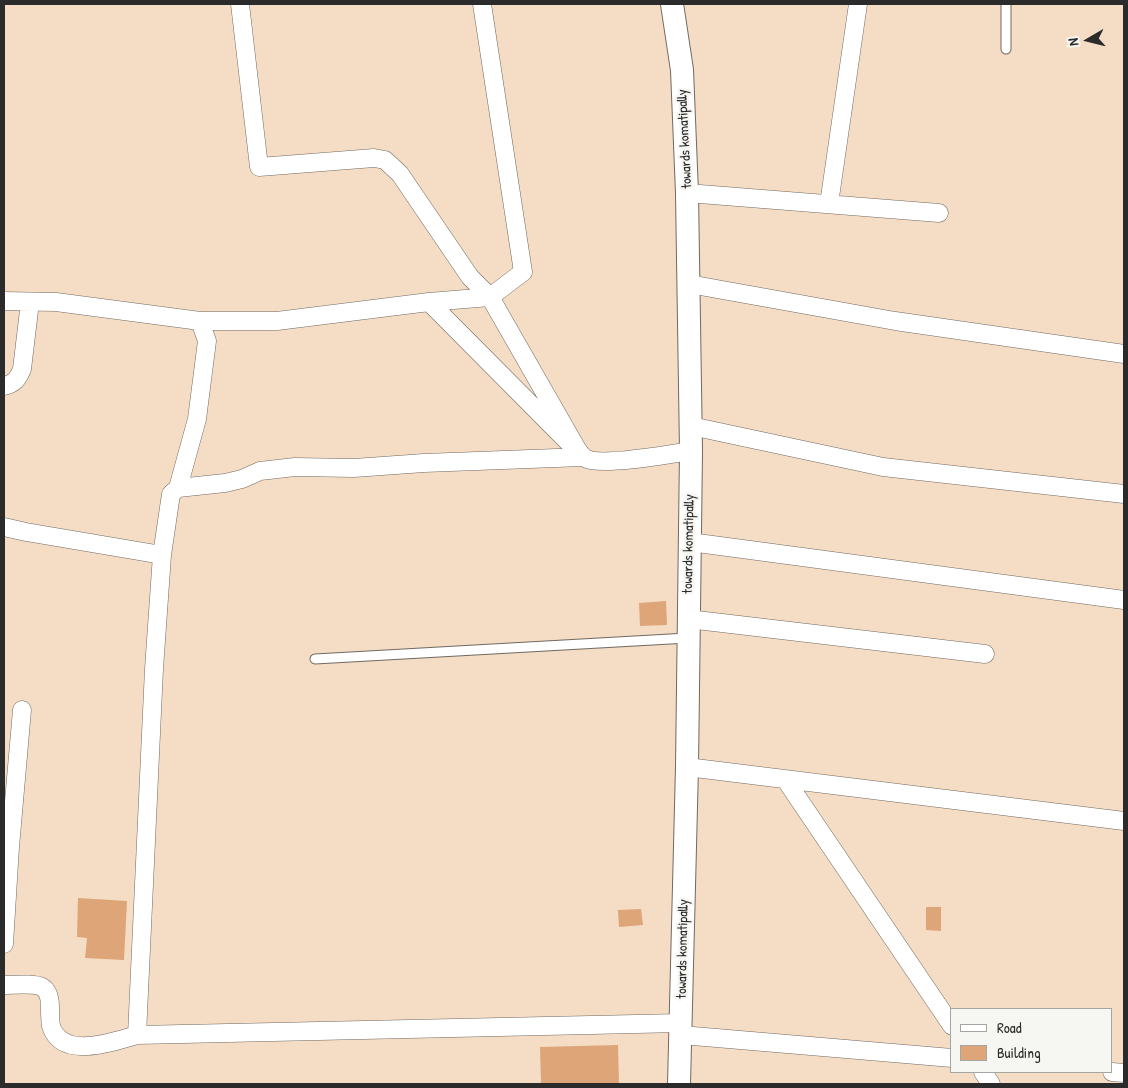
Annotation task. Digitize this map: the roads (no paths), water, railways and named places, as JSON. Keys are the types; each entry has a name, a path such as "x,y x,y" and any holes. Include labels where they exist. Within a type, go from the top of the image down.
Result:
{"street":[{"path":"240,4 259,167 374,158 385,160 400,174 470,277 490,297 577,449 585,458 594,461 611,461 691,451"},
{"path":"4,302 56,302 200,321 277,321 429,302 490,297 523,272 482,4"},
{"name":"towards komatipally","path":"672,4 682,70 687,193 691,426 687,767 679,1084"},
{"path":"829,204 858,4"},
{"path":"687,193 939,213"},
{"path":"689,284 895,321 1124,354"},
{"path":"4,386 13,384 22,369 30,302"},
{"path":"178,488 225,483 242,479 260,471 295,467 354,468 424,463 583,457 429,302"},
{"path":"138,1035 154,669 162,555 171,494 178,488 198,419 207,341 200,321"},
{"path":"691,426 883,467 1124,494"},
{"path":"4,527 162,555"},
{"path":"690,542 1124,600"},
{"path":"688,628 986,654"},
{"path":"4,944 7,847 22,710"},
{"path":"687,767 1124,821"},
{"path":"785,779 950,1023"},
{"path":"4,985 40,985 47,991 50,999 50,1024 53,1032 60,1039 74,1046 87,1047 138,1035 681,1029 950,1058"},
{"path":"984,1073 991,1084"}],"lane":[{"path":"1006,4 1006,49"},
{"path":"315,659 688,628"}]}
